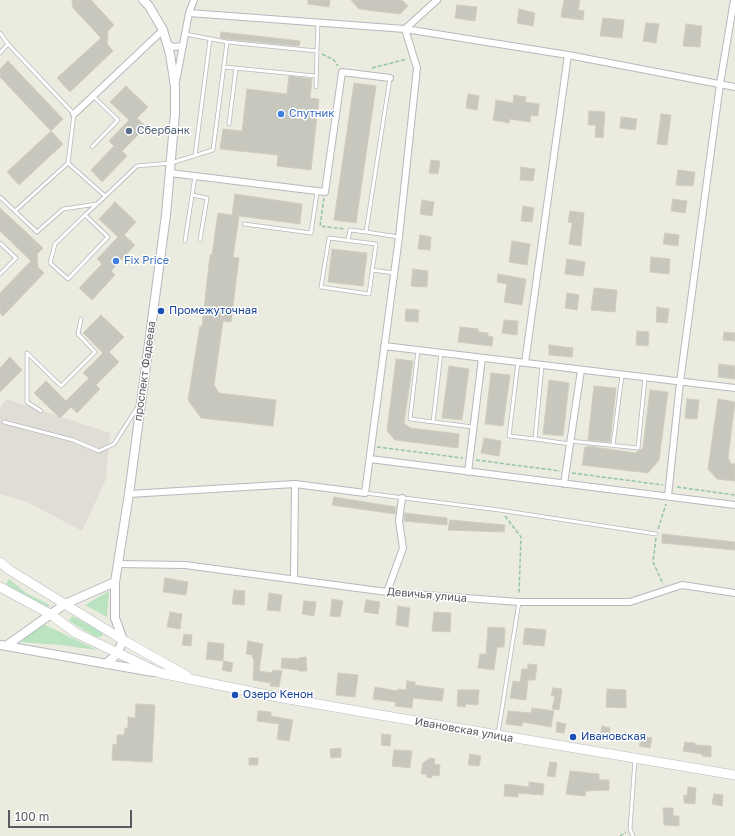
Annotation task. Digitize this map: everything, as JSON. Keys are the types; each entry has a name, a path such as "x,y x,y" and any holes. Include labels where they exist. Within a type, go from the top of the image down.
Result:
{"main road":[{"path":"0,562 8,569 123,640 194,680"},
{"name":"Ивановская улица","path":"0,587 50,614 76,633 117,654 160,673 498,736 735,775"}],"street":[{"name":"проспект Фадеева","path":"123,640 116,618 115,582 129,494 166,215 175,113 175,87 170,54 163,30 149,6 143,0"},
{"path":"175,87 189,13 194,0"},
{"path":"405,29 437,0"},
{"path":"668,496 680,382 720,84 734,0"},
{"path":"189,13 405,29 568,55 735,87"},
{"path":"129,494 295,484 365,493 399,237 417,68 405,29"},
{"path":"74,114 163,30"},
{"path":"167,44 173,47 183,46"},
{"path":"525,363 568,55"},
{"path":"170,173 325,192 342,72 390,78"},
{"path":"384,346 735,388"},
{"path":"468,472 482,358"},
{"path":"564,484 581,370"},
{"path":"370,460 735,505"},
{"path":"294,579 295,484"},
{"path":"387,592 403,548 399,521 402,498"},
{"name":"Девичья улица","path":"118,564 184,564 387,592 519,602 630,602 682,585 735,593"},
{"path":"3,646 65,604 115,582"},
{"path":"106,664 117,654 123,640"},
{"path":"3,646 160,673"}],"lane":[{"path":"316,87 318,23"},
{"path":"0,33 8,44 74,114 68,162 14,211"},
{"path":"185,34 227,42 317,51"},
{"path":"195,156 210,39"},
{"path":"85,215 108,237 68,279 50,263 55,244 85,215 137,166 170,163 213,150 227,42"},
{"path":"0,53 8,44"},
{"path":"224,67 316,76"},
{"path":"229,124 236,68"},
{"path":"366,232 390,78"},
{"path":"92,147 118,120 93,96"},
{"path":"68,162 105,196"},
{"path":"185,241 195,176"},
{"path":"244,224 311,233 317,192"},
{"path":"192,195 207,198 200,240"},
{"path":"0,198 37,232 63,209 97,204"},
{"path":"348,240 350,230 399,237"},
{"path":"328,238 348,240 376,244 369,294 321,287 328,238"},
{"path":"0,243 16,258 0,274"},
{"path":"372,270 394,273"},
{"path":"41,411 27,402 27,353 61,386 95,352 78,334 81,319"},
{"path":"418,350 410,419 473,427"},
{"path":"433,422 441,353"},
{"path":"518,362 509,436 638,448 645,378"},
{"path":"535,439 542,365"},
{"path":"613,445 622,375"},
{"path":"4,422 73,440 99,451 114,444 140,403"},
{"path":"365,493 499,510 656,534"},
{"path":"498,736 519,602"},
{"path":"633,836 630,829 635,759"}],"path":[{"path":"317,51 334,60 342,72"},
{"path":"368,69 413,57"},
{"path":"325,192 320,226 350,230"},
{"path":"372,446 735,495"},
{"path":"666,591 653,562 656,534 668,496"},
{"path":"499,510 522,537 519,602"}],"shaded area":[{"path":"6,399 110,433 106,479 82,531 27,502 0,494 0,408"}],"green space":[{"path":"9,579 26,593 50,605 46,609 24,597 6,584"},
{"path":"109,591 107,617 85,605"},
{"path":"72,616 101,631 103,636 96,637 69,621"},
{"path":"39,622 97,650 21,642"}],"building":[{"path":"72,0 91,0 114,25 108,31 107,44 113,51 70,92 57,78 101,38 73,8"},
{"path":"308,0 330,0 329,7 308,4"},
{"path":"351,0 402,0 408,6 400,14 359,9"},
{"path":"564,0 580,0 578,10 584,11 583,20 561,17"},
{"path":"457,5 477,7 475,21 455,18"},
{"path":"519,9 535,13 533,26 517,23"},
{"path":"603,18 624,20 622,38 600,36"},
{"path":"646,23 659,24 656,43 643,41"},
{"path":"686,24 702,26 700,47 683,46"},
{"path":"221,32 300,41 299,46 227,39 220,38"},
{"path":"8,61 63,119 51,131 0,77 0,69"},
{"name":"Спутник","path":"289,76 312,79 310,98 319,99 311,170 277,166 278,155 220,149 223,129 242,131 247,89 287,94"},
{"path":"354,83 376,86 356,223 334,220"},
{"path":"126,86 148,107 137,118 146,127 122,151 127,156 102,182 91,170 114,146 109,141 129,120 110,102"},
{"path":"468,94 479,96 477,110 466,108"},
{"path":"514,95 526,97 525,102 539,104 538,116 531,115 530,122 510,119 509,123 493,120 496,100 513,103"},
{"path":"589,111 605,112 603,138 595,137 596,125 588,125"},
{"path":"661,114 671,115 667,145 657,144"},
{"path":"621,117 637,119 635,130 620,128"},
{"path":"51,131 63,144 19,185 7,172"},
{"path":"431,160 440,161 438,174 429,173"},
{"path":"521,167 535,169 533,181 520,180"},
{"path":"678,170 695,172 693,186 676,185"},
{"path":"235,194 302,204 300,224 239,216 233,257 239,258 231,322 223,321 214,385 219,393 276,400 273,426 201,418 188,400 200,326 202,327 210,255 212,255 218,213 232,215"},
{"path":"673,199 687,201 685,213 671,211"},
{"path":"422,200 434,202 432,216 420,214"},
{"path":"115,202 136,222 124,235 135,245 111,271 115,275 92,300 79,288 102,264 97,259 118,237 99,219"},
{"path":"523,206 534,208 532,222 521,221"},
{"path":"0,208 43,248 37,254 38,267 44,273 3,316 0,313 0,293 31,261 0,231"},
{"path":"570,211 584,213 581,246 569,244 572,223 568,222"},
{"path":"665,233 679,235 678,246 663,244"},
{"path":"420,235 431,237 430,250 418,249"},
{"path":"512,241 530,244 527,265 509,262"},
{"path":"332,249 367,253 363,286 328,282"},
{"path":"651,257 670,259 669,274 650,272"},
{"path":"567,259 585,262 583,276 565,274"},
{"path":"413,269 428,271 427,287 411,286"},
{"path":"498,274 526,279 522,305 504,302 507,284 497,282"},
{"path":"594,288 617,290 615,312 591,310"},
{"path":"567,293 579,295 577,310 565,308"},
{"path":"657,307 669,309 667,323 656,322"},
{"path":"406,309 419,310 418,322 405,321"},
{"path":"101,315 124,337 109,352 119,362 96,385 100,389 77,413 71,407 60,418 34,393 46,381 66,401 89,378 83,373 103,353 83,333"},
{"path":"504,320 518,321 517,335 502,333"},
{"path":"460,327 478,329 478,332 488,333 488,336 493,337 492,346 458,342"},
{"path":"637,331 649,332 648,346 636,345"},
{"path":"724,332 735,333 735,341 723,340"},
{"path":"549,345 573,348 572,357 549,355"},
{"path":"10,357 22,370 0,392 0,368"},
{"path":"396,359 413,361 404,423 410,428 459,434 458,448 395,440 387,431"},
{"path":"719,364 735,366 735,379 718,377"},
{"path":"449,366 469,369 462,420 442,418"},
{"path":"491,373 510,375 503,426 485,424"},
{"path":"549,380 569,383 563,436 543,434"},
{"path":"594,386 616,388 610,442 588,440"},
{"path":"650,390 668,392 659,460 648,473 582,465 585,447 588,446 635,453 643,448"},
{"path":"687,399 699,400 697,419 685,418"},
{"path":"718,399 735,402 728,458 731,464 735,464 735,481 717,479 708,469"},
{"path":"484,438 501,441 499,456 481,453"},
{"path":"334,497 396,507 395,514 332,505"},
{"path":"405,513 447,518 447,525 404,521"},
{"path":"450,520 505,525 504,532 448,530"},
{"path":"662,534 735,542 735,550 662,543"},
{"path":"165,578 188,582 186,595 163,592"},
{"path":"234,590 245,591 244,605 232,604"},
{"path":"269,593 282,595 280,611 267,610"},
{"path":"332,599 343,601 340,617 330,616"},
{"path":"366,600 380,602 378,614 364,612"},
{"path":"304,601 316,602 314,616 302,614"},
{"path":"398,606 410,608 408,627 396,625"},
{"path":"170,612 182,614 180,629 167,627"},
{"path":"434,612 451,613 450,632 432,631"},
{"path":"488,627 505,628 504,647 497,647 494,670 478,668 480,654 486,654"},
{"path":"525,628 546,630 544,646 523,644"},
{"path":"184,634 192,635 191,646 182,645"},
{"path":"248,641 263,644 259,671 272,673 273,670 282,671 279,687 270,686 271,683 253,680 254,659 252,658 253,655 246,654"},
{"path":"208,642 224,644 223,661 206,659"},
{"path":"306,657 307,671 281,668 282,658 298,659"},
{"path":"224,661 233,663 231,672 222,670"},
{"path":"528,664 537,665 535,680 528,680 526,700 510,698 513,681 520,682 522,669 528,669"},
{"path":"338,673 358,675 355,697 336,695"},
{"path":"407,681 415,682 415,685 444,689 442,701 413,698 412,708 395,706 396,702 373,699 375,687 397,691 398,689 406,690"},
{"path":"553,688 562,689 559,710 552,709 555,696 551,696"},
{"path":"607,689 626,690 626,708 606,707"},
{"path":"458,690 479,690 478,705 466,704 465,707 457,706"},
{"path":"136,704 155,705 152,762 112,760 113,744 117,745 117,735 124,735 125,728 128,728 128,717 135,718"},
{"path":"532,708 554,711 551,727 523,722 522,726 506,724 508,711 531,713"},
{"path":"258,711 271,712 271,716 293,720 289,741 277,739 279,724 257,721"},
{"path":"557,722 566,724 564,733 556,732"},
{"path":"602,726 610,728 609,739 600,737"},
{"path":"382,734 391,735 390,746 381,745"},
{"path":"642,736 652,738 650,748 639,746"},
{"path":"685,742 695,743 695,745 711,746 711,757 683,751"},
{"path":"341,748 341,757 331,758 330,749"},
{"path":"394,750 412,751 410,768 392,766"},
{"path":"470,754 481,756 479,766 468,765"},
{"path":"249,758 258,758 258,765 249,765"},
{"path":"430,758 435,759 434,764 440,765 439,776 433,775 431,778 427,777 426,774 421,774 423,763"},
{"path":"550,762 557,763 555,777 547,776"},
{"path":"570,771 599,774 599,780 609,780 609,790 586,791 585,796 566,794"},
{"path":"529,782 544,784 543,795 518,793 518,797 504,796 505,784 529,787"},
{"path":"688,787 696,788 695,804 684,803 684,795 687,796"},
{"path":"714,794 723,795 722,806 712,804"},
{"path":"663,808 673,808 673,816 679,816 679,826 664,825"}],"place":[{"name":"Спутник","path":"281,114"},
{"name":"Сбербанк","path":"129,131"},
{"name":"Fix Price","path":"116,261"},
{"name":"Промежуточная","path":"161,311"},
{"name":"Озеро Кенон","path":"235,695"},
{"name":"Ивановская","path":"573,737"}]}
